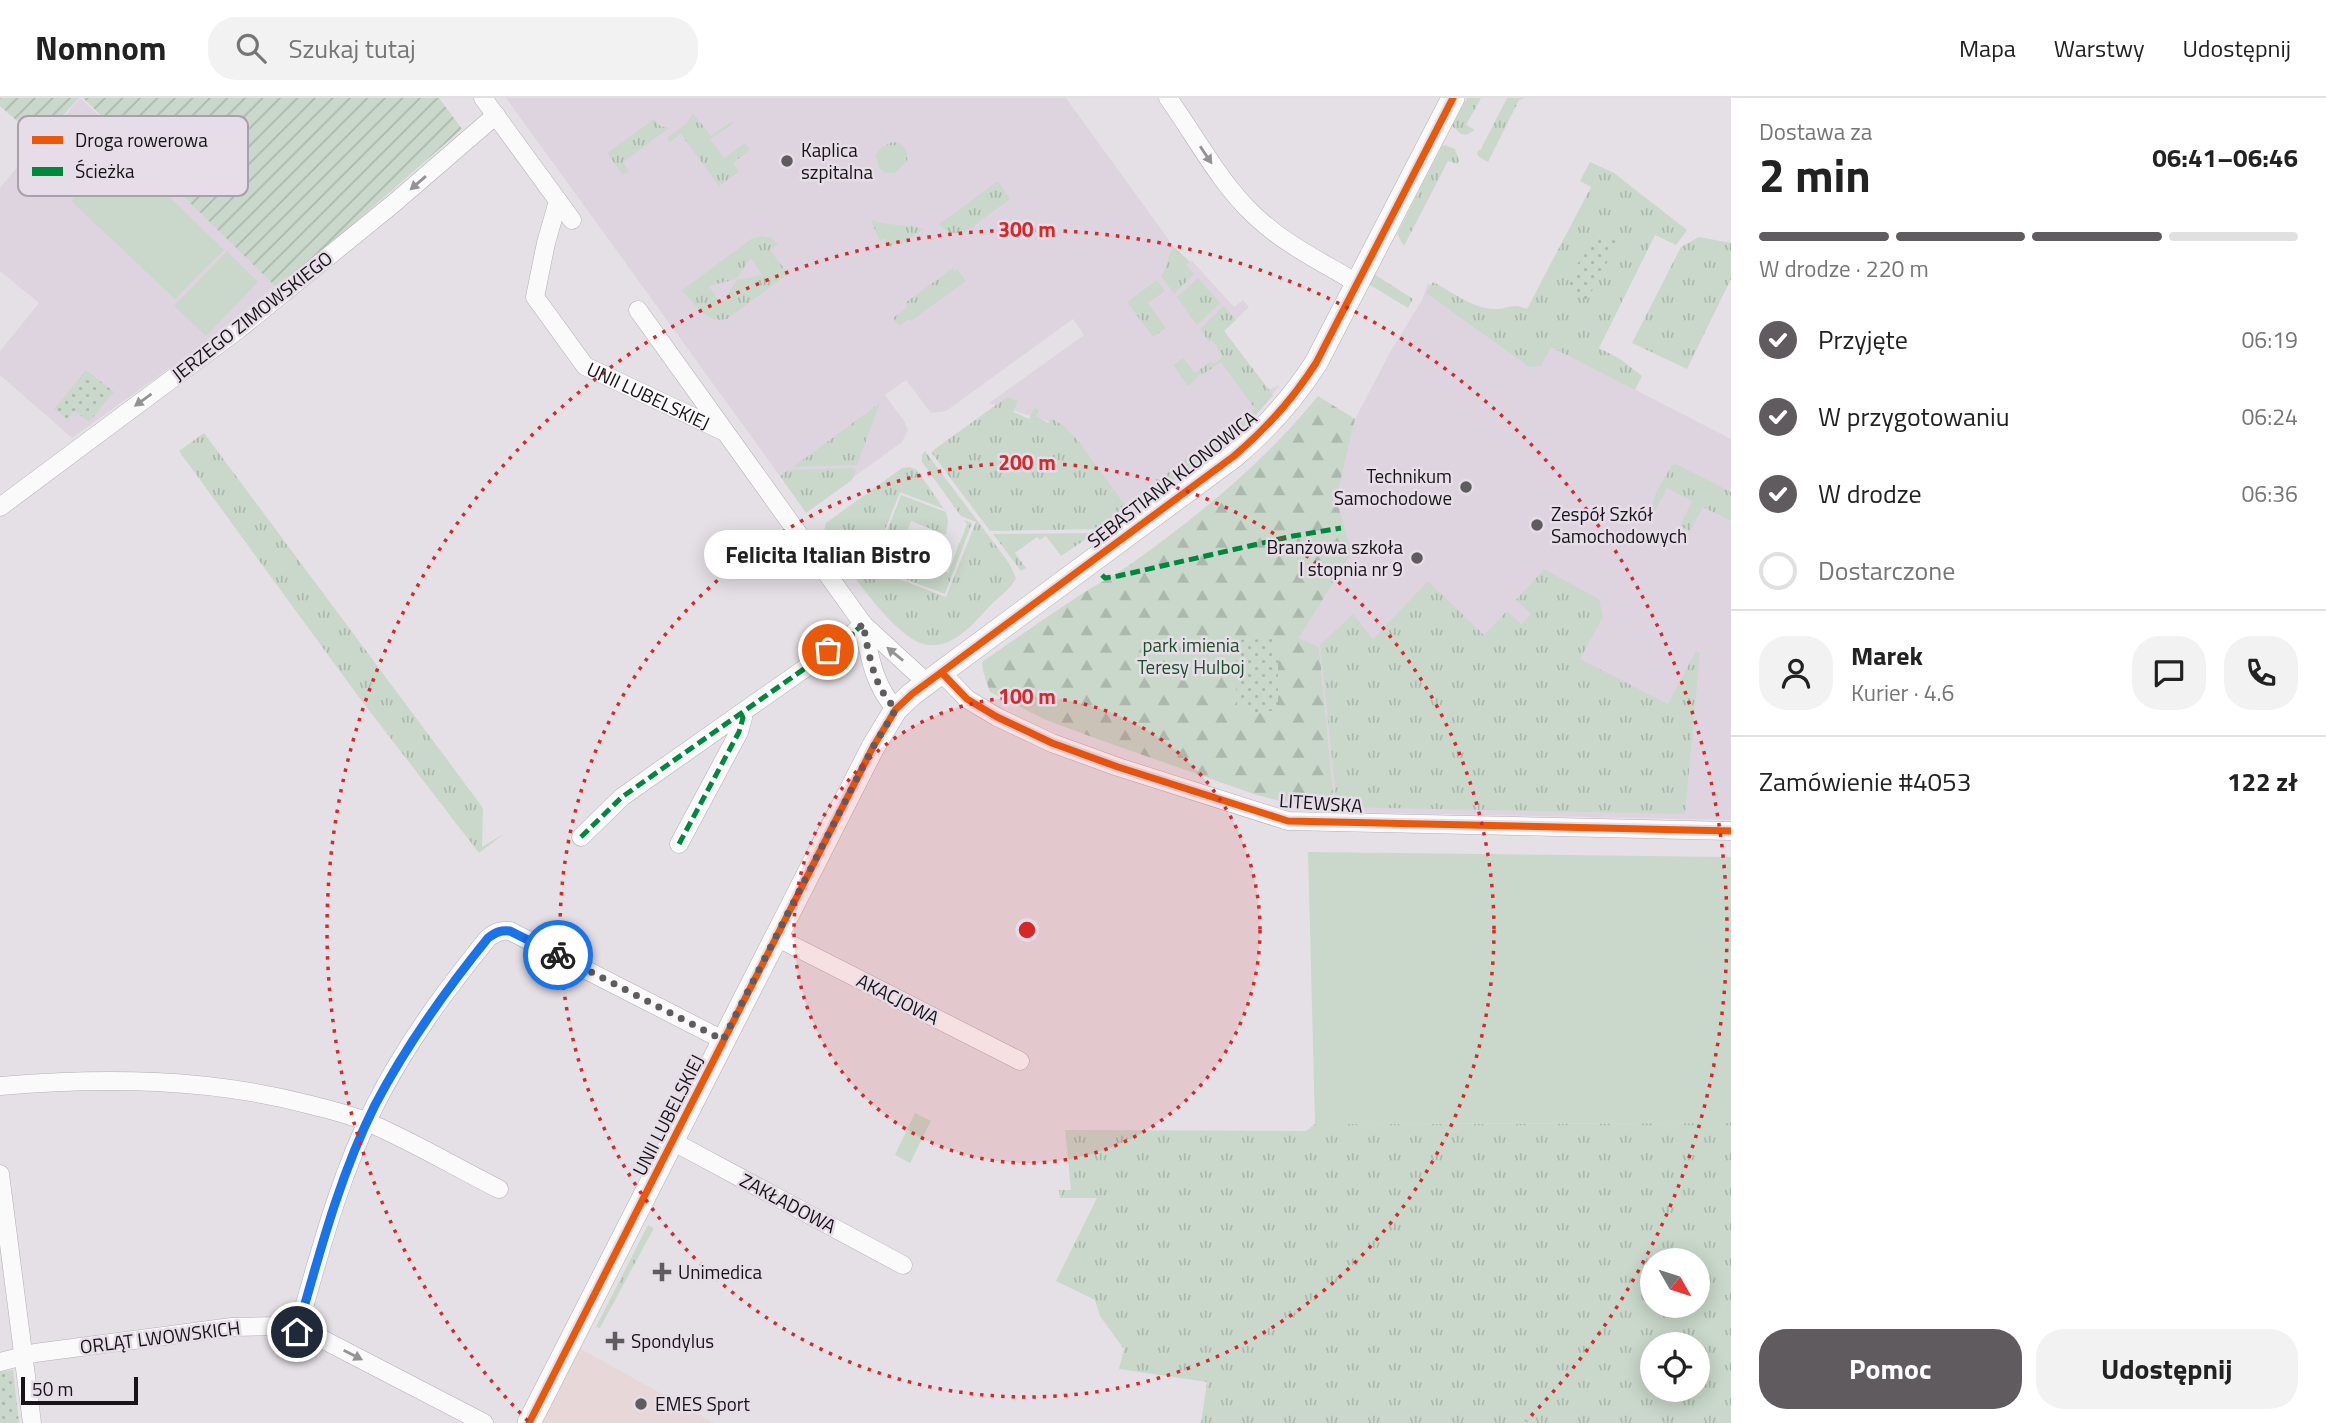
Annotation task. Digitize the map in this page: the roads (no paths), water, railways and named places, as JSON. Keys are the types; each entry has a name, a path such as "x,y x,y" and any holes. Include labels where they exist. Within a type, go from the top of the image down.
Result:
{"street":[{"path":"483,98 572,220"},
{"path":"1168,98 1221,177 1256,217 1296,247 1357,283"},
{"name":"SEBASTIANA KLONOWICA","path":"934,678 1196,484 1263,431 1303,384 1316,363 1453,98"},
{"name":"JERZEGO ZIMOWSKIEGO","path":"0,507 239,329 393,204 496,115"},
{"name":"UNII LUBELSKIEJ","path":"558,201 535,297 585,366 725,432"},
{"name":"UNII LUBELSKIEJ","path":"638,310 863,624 921,675 934,678"},
{"path":"581,837 622,797 848,638 863,624"},
{"name":"UNII LUBELSKIEJ","path":"863,624 879,687 887,701 896,709"},
{"name":"UNII LUBELSKIEJ","path":"529,1423 873,747 896,709 934,678"},
{"name":"LITEWSKA","path":"934,678 997,717 1052,743 1118,768 1288,821 1731,831"},
{"path":"679,844 739,732 743,718 741,713"},
{"path":"297,1332 338,1195 368,1122 402,1058 435,1005 488,938 503,930 510,931 723,1040"},
{"name":"AKACJOWA","path":"776,937 1020,1061"},
{"path":"0,1086 73,1080 147,1081 197,1085 291,1100 368,1122 499,1189"},
{"name":"ZAKŁADOWA","path":"672,1141 903,1265"},
{"path":"0,1174 32,1423"},
{"name":"ORLĄT LWOWSKICH","path":"0,1362 35,1353 232,1327 282,1326 322,1339 484,1423"}],"place":[{"name":"Kaplica szpitalna","path":"787,161"},
{"name":"Technikum Samochodowe","path":"1466,487"},
{"name":"Zespół Szkół Samochodowych","path":"1537,525"},
{"name":"Branżowa szkoła I stopnia nr 9","path":"1417,558"},
{"name":"Felicita Italian Bistro","path":"828,650"},
{"name":"Unimedica","path":"662,1272"},
{"name":"Spondylus","path":"615,1341"},
{"name":"EMES Sport","path":"641,1404"}],"park label":[{"name":"park imienia Teresy Hulboj","path":"1191,656"}]}
